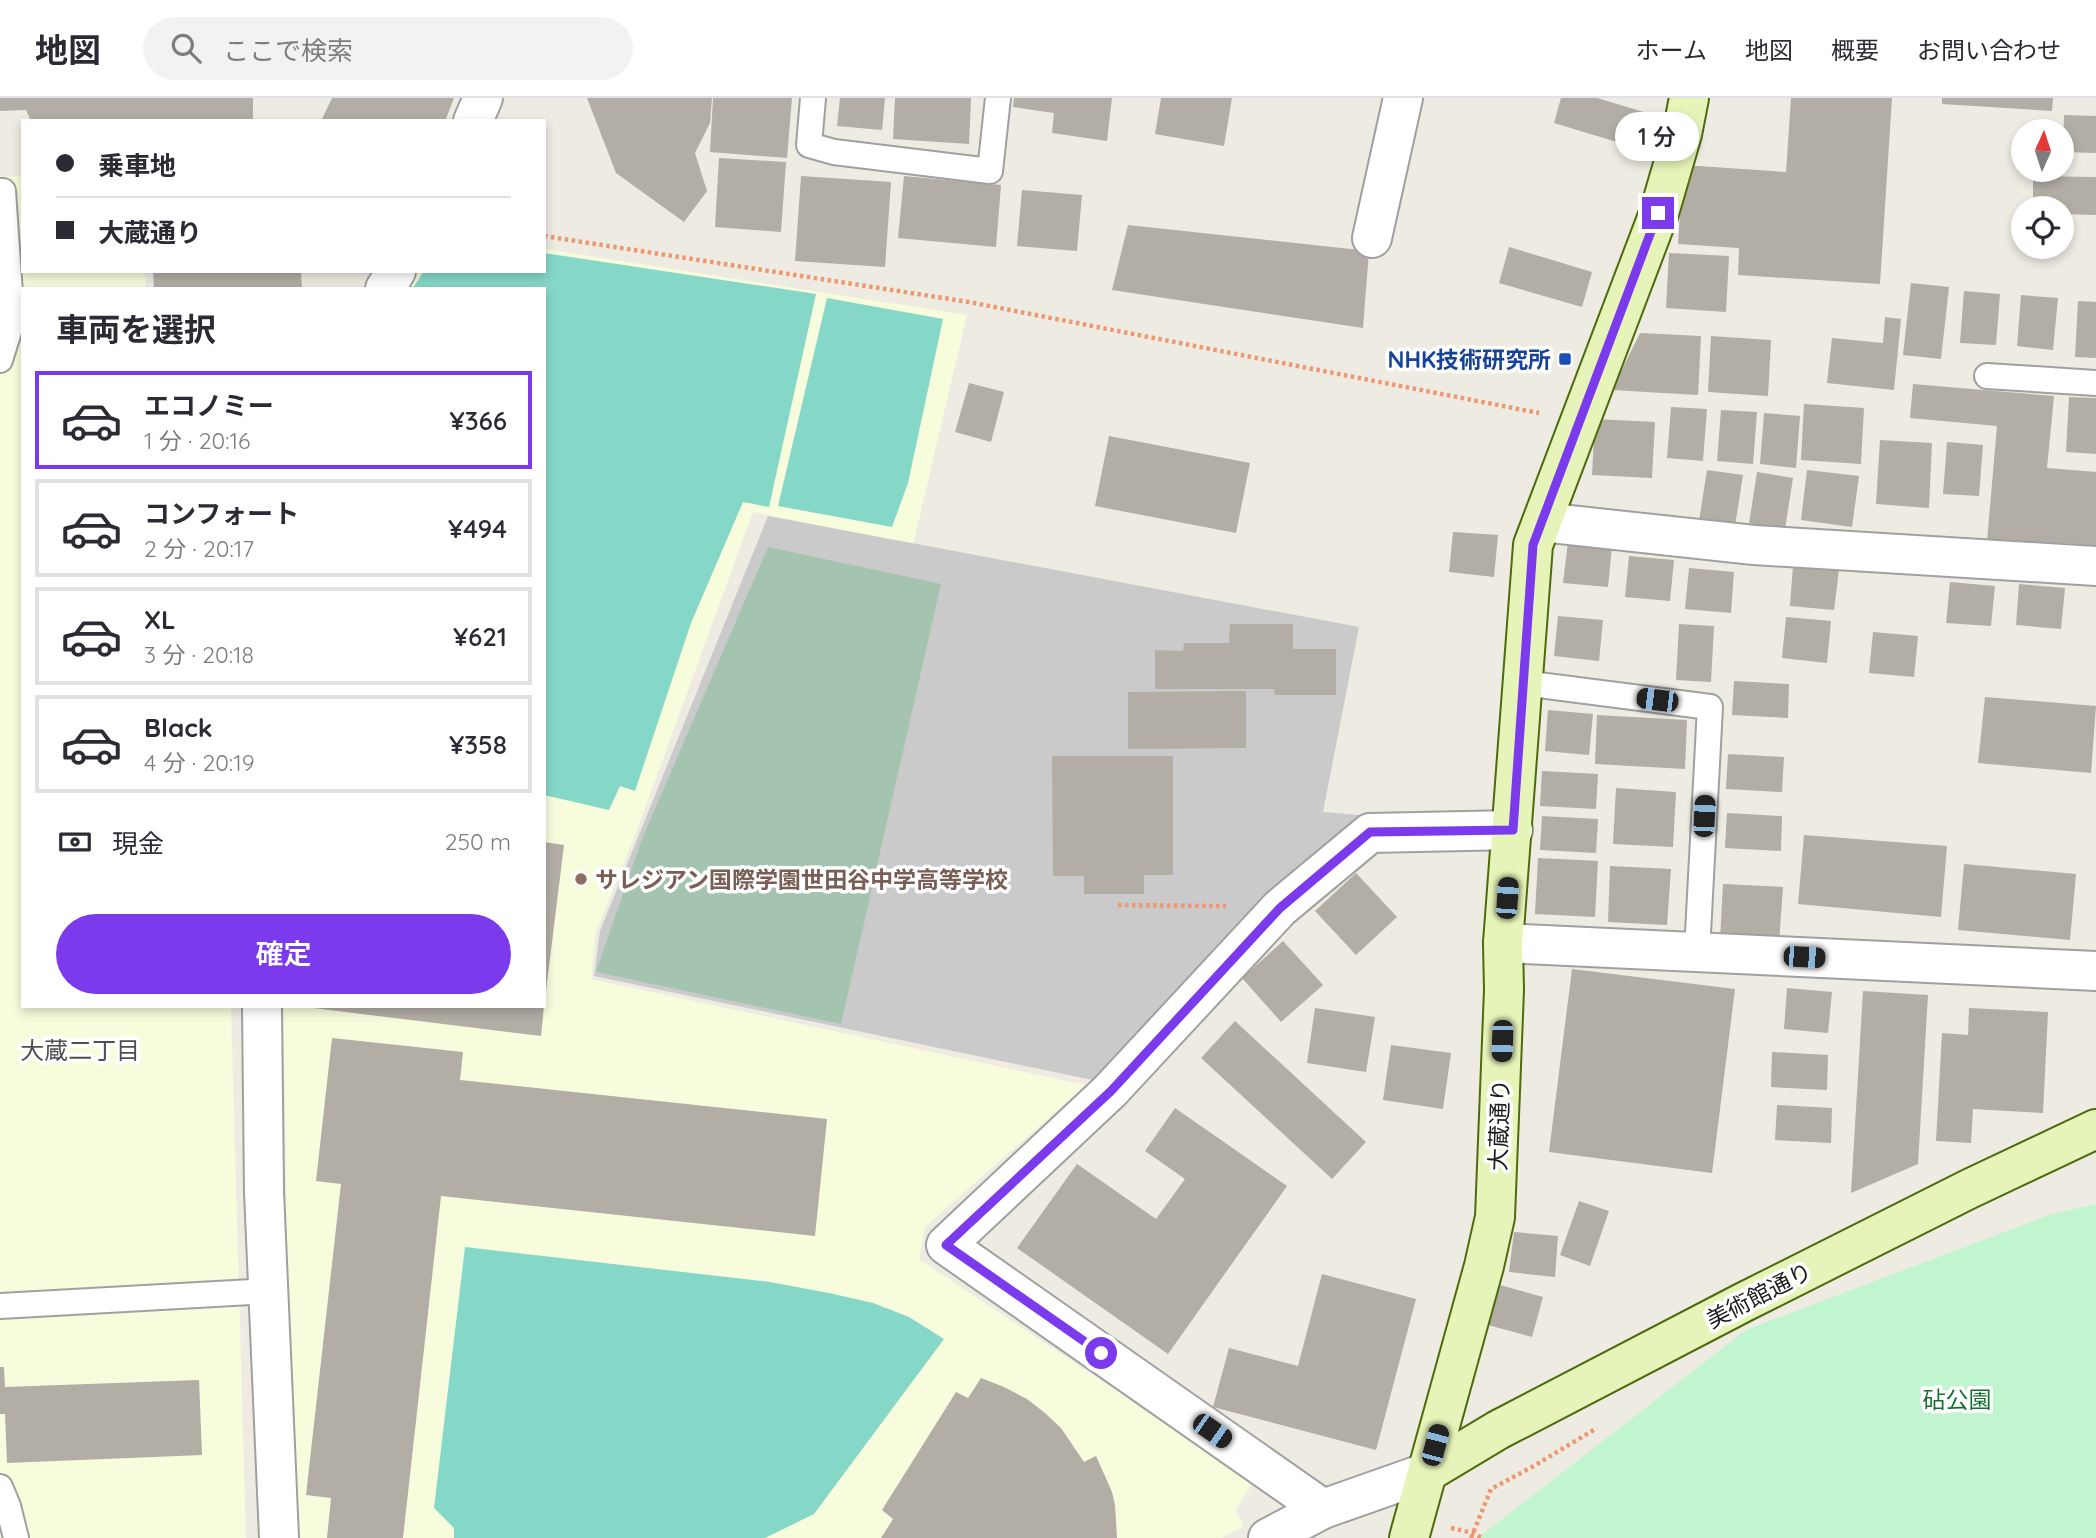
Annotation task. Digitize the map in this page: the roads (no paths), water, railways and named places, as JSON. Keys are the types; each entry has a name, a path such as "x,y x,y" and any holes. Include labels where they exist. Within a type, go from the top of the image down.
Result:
{"street":[{"path":"474,119 483,98"},
{"path":"1372,238 1403,98"},
{"name":"大蔵通り","path":"1426,1532 1428,1472 1495,1217 1504,990 1503,943 1533,545 1658,213 1682,134 1689,98"},
{"path":"1542,522 1754,545 2096,566"},
{"path":"1323,1509 946,1245 1111,1091 1280,908 1370,832 1513,830"},
{"path":"1503,943 2096,971"},
{"path":"262,1008 264,1192 279,1538"},
{"name":"美術館通り","path":"1428,1472 1498,1430 2096,1123"},
{"path":"1268,1538 1323,1509 1428,1472"}],"lane":[{"path":"813,98 809,145 834,152 990,171 998,98"},
{"path":"0,191 3,191 12,322 0,360"},
{"path":"1987,376 2096,383"},
{"path":"1523,682 1710,707 1697,952"},
{"path":"0,1306 268,1291"},
{"path":"0,1488 8,1506 16,1538"}],"place":[{"name":"NHK技術研究所","path":"1565,359"},
{"name":"サレジアン国際学園世田谷中学高等学校","path":"581,879"}],"district":[{"name":"大蔵二丁目","path":"80,1050"}],"park label":[{"name":"砧公園","path":"1957,1399"}]}
